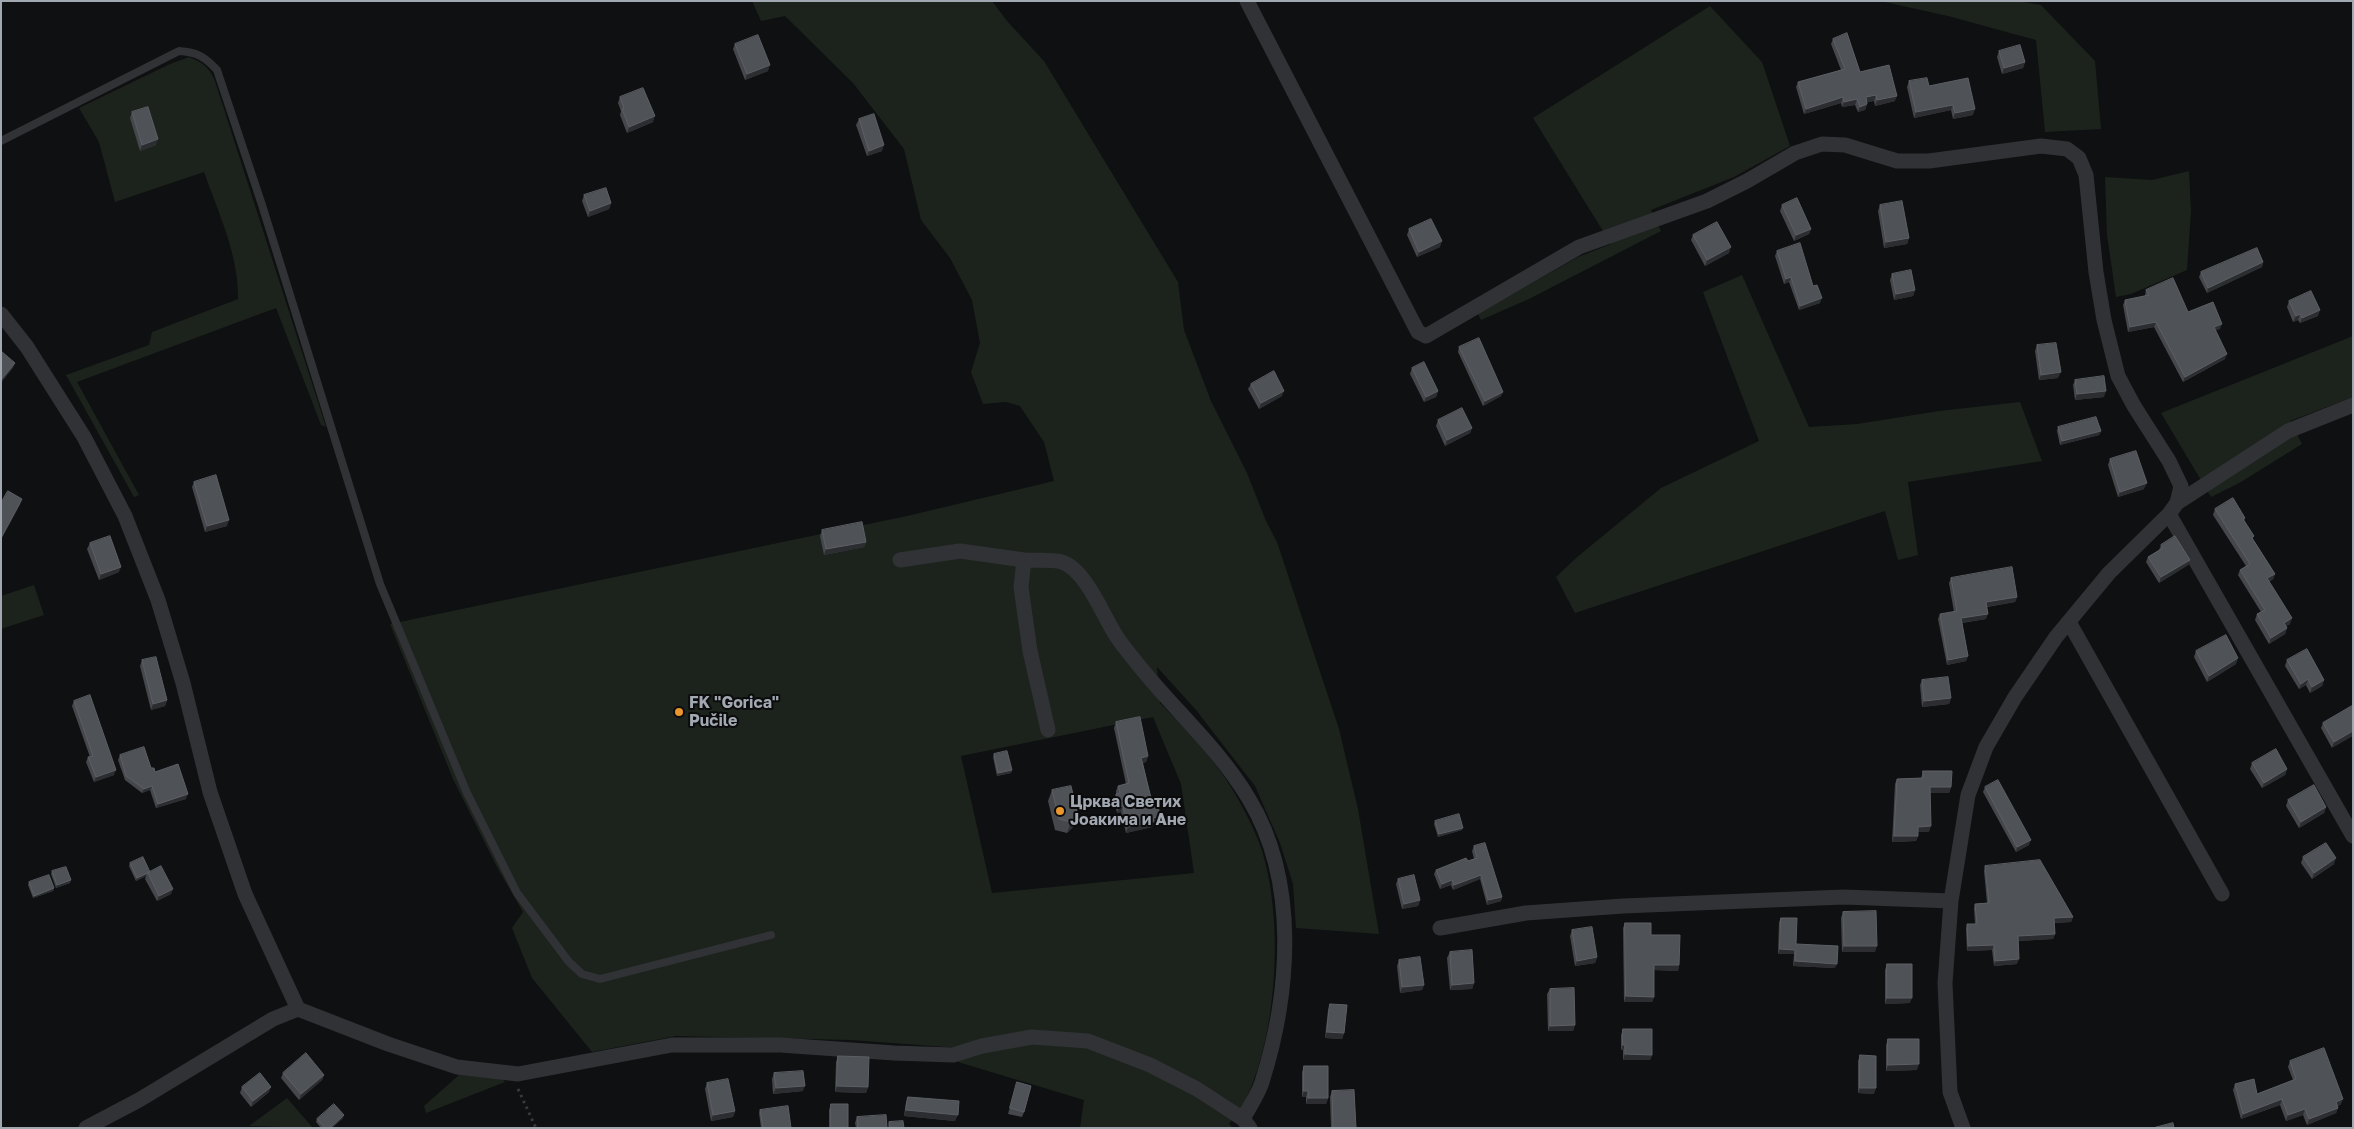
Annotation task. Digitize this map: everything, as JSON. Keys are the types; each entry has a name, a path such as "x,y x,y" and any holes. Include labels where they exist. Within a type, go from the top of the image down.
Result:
{"street":[{"path":"1247,1 1418,332 1426,336 1579,247 1707,201 1747,181 1795,153 1822,144 1845,145 1897,161 1929,161 2042,146 2066,150 2078,158 2086,174 2096,272 2104,320 2118,376 2134,406 2169,461 2181,486 2173,508 2353,836"},
{"path":"1,314 27,347 84,437 125,516 158,600 183,683 210,792 245,894 298,1009"},
{"path":"1963,1128 1950,1092 1945,983 1951,901 1968,796 1986,747 2015,697 2069,622 2109,573 2173,508 2288,432 2353,405"},
{"path":"86,1128 139,1100 273,1019 298,1009 388,1044 457,1067 518,1074 672,1045 780,1045 953,1055 982,1046 1032,1037 1088,1041 1150,1065 1197,1089 1246,1124 1261,1084 1278,1016 1285,960 1278,875 1265,832 1250,799 1219,755 1136,663 1078,573 1063,562 1024,560 960,551 900,560"},
{"path":"1024,560 1021,587 1030,651 1048,730"},
{"path":"2069,622 2222,894"},
{"path":"1440,928 1526,913 1622,906 1844,897 1951,901"}],"lane":[{"path":"1,141 180,51 194,52 205,57 217,70 250,169 380,584 468,793 517,892 569,962 582,974 600,979 771,935"}],"path":[{"path":"516,1083 536,1128"}],"shaded area":[{"path":"752,1 992,1 1007,21 1044,61 1178,282 1184,330 1211,401 1247,473 1266,521 1277,542 1339,729 1358,809 1379,934 1296,928 1293,884 1280,843 1255,786 1196,710 1157,667 1160,703 1202,748 1230,785 1260,843 1270,885 1274,915 1275,947 1274,980 1270,1012 1265,1044 1256,1073 1244,1102 1229,1124 1233,1128 1080,1128 1084,1100 958,1062 960,1048 851,1040 676,1036 592,1052 532,978 512,928 523,912 497,867 453,779 390,624 907,516 1054,481 1044,442 1020,406 1006,402 983,404 971,372 980,343 972,300 950,258 921,220 904,149 853,83 785,16 761,21","holes":["1153,717 1181,784 1194,873 992,893 961,756"]},
{"path":"2018,1 2041,5 2095,61 2101,129 2045,132 2036,40 1948,16 1885,2"},
{"path":"1710,6 1762,62 1790,146 1734,177 1651,210 1661,231 1529,299 1481,320 1478,314 1578,257 1611,244 1533,118"},
{"path":"189,57 205,66 211,72 215,81 326,427 321,425 276,308 77,382 139,495 134,497 66,375 149,345 152,332 238,299 235,266 227,234 204,172 115,202 99,142 79,108 170,64"},
{"path":"2189,171 2191,211 2187,270 2131,294 2116,297 2107,235 2105,177 2152,180"},
{"path":"1742,275 1809,427 1857,424 1939,411 2020,402 2042,461 1908,482 1918,555 1898,560 1885,511 1575,613 1556,577 1576,558 1661,488 1759,441 1703,292"},
{"path":"2353,336 2353,397 2290,421 2302,444 2241,482 2211,497 2161,413"},
{"path":"34,585 44,615 1,629 1,596"},
{"path":"459,1075 501,1077 505,1082 426,1113 424,1106"},
{"path":"287,1098 313,1128 249,1126"}],"building":[{"path":"1847,33 1860,72 1889,65 1897,96 1877,100 1876,95 1866,97 1867,104 1860,107 1857,99 1844,102 1843,97 1806,109 1798,82 1845,69 1833,39"},
{"path":"758,35 770,65 747,74 735,44"},
{"path":"2020,45 2025,62 2004,68 1999,51"},
{"path":"1927,78 1929,86 1968,78 1975,109 1955,113 1953,105 1916,112 1909,81"},
{"path":"643,88 655,116 629,127 622,109 624,108 620,97"},
{"path":"148,107 158,139 142,145 132,112"},
{"path":"874,114 884,145 869,151 859,119"},
{"path":"606,188 611,203 590,211 584,195"},
{"path":"1797,198 1811,229 1796,235 1782,205"},
{"path":"1902,201 1909,238 1886,242 1880,205"},
{"path":"1431,219 1442,241 1419,252 1409,229"},
{"path":"1717,222 1731,247 1707,260 1693,235"},
{"path":"1800,243 1813,286 1817,285 1822,298 1800,306 1791,277 1786,279 1777,251"},
{"path":"2257,248 2263,262 2208,288 2201,272"},
{"path":"1911,270 1915,290 1896,294 1892,274"},
{"path":"2173,278 2188,312 2213,302 2222,324 2214,327 2227,354 2185,377 2156,322 2130,327 2125,300 2149,295 2146,290"},
{"path":"2311,291 2320,310 2302,318 2300,314 2296,316 2289,301"},
{"path":"1479,338 1503,392 1485,401 1459,347"},
{"path":"2056,343 2061,372 2041,375 2037,345"},
{"path":"1,351 15,363 1,380"},
{"path":"1424,362 1438,391 1426,397 1412,368"},
{"path":"1274,371 1284,391 1261,403 1251,384"},
{"path":"2104,376 2106,391 2077,394 2075,380"},
{"path":"1462,408 1472,428 1447,440 1438,420"},
{"path":"2096,417 2101,431 2062,441 2058,427"},
{"path":"2136,451 2147,483 2120,492 2110,459"},
{"path":"216,475 229,520 207,526 194,482"},
{"path":"8,491 22,499 1,538 1,503"},
{"path":"2233,498 2254,536 2252,538 2275,574 2267,578 2292,618 2284,623 2287,628 2271,638 2257,614 2265,610 2240,570 2250,564 2215,509"},
{"path":"862,522 866,542 826,549 822,530"},
{"path":"110,536 121,567 101,574 90,543"},
{"path":"2175,536 2190,560 2161,577 2148,557 2163,548 2161,545"},
{"path":"2012,567 2017,597 1986,602 1988,614 1961,618 1968,656 1948,660 1940,614 1957,611 1951,578"},
{"path":"2226,635 2238,658 2209,676 2196,651"},
{"path":"2307,649 2324,680 2312,687 2308,679 2301,684 2287,660"},
{"path":"156,657 167,700 153,704 142,660"},
{"path":"1948,677 1951,698 1924,701 1922,680"},
{"path":"90,695 116,770 96,777 88,757 93,756 74,701"},
{"path":"2352,706 2353,731 2334,742 2323,723"},
{"path":"1140,717 1148,756 1141,758 1152,802 1157,801 1160,816 1153,818 1154,821 1128,827 1123,806 1119,807 1116,794 1120,793 1118,786 1129,783 1116,722"},
{"path":"144,747 151,768 154,768 155,772 178,764 188,794 158,804 152,786 144,789 126,776 120,755"},
{"path":"2276,749 2287,769 2264,783 2252,763"},
{"path":"1007,751 1012,770 998,773 994,754"},
{"path":"1923,771 1952,771 1951,787 1930,787 1931,826 1918,827 1918,836 1894,836 1897,779 1923,778"},
{"path":"1998,780 2031,840 2017,847 1985,787"},
{"path":"2314,785 2326,807 2301,822 2288,800"},
{"path":"1071,786 1078,815 1071,822 1059,819 1052,790"},
{"path":"1459,814 1463,828 1439,834 1435,821"},
{"path":"1485,843 1502,897 1488,900 1481,875 1454,885 1452,880 1442,884 1436,870 1466,858 1468,861 1477,858 1474,846"},
{"path":"2326,843 2336,858 2314,873 2303,857"},
{"path":"143,857 150,872 137,878 130,863"},
{"path":"2040,860 2073,917 2054,918 2055,934 2018,936 2019,959 1995,961 1994,945 1968,946 1967,924 1977,924 1975,904 1989,903 1985,866"},
{"path":"161,866 173,889 159,896 148,873"},
{"path":"66,867 71,880 57,885 52,871"},
{"path":"49,875 54,888 34,896 29,882"},
{"path":"1414,875 1420,900 1404,904 1398,879"},
{"path":"1876,911 1877,946 1844,946 1843,912"},
{"path":"1781,918 1797,918 1796,944 1838,946 1837,964 1795,961 1795,950 1780,949"},
{"path":"1625,923 1651,923 1651,935 1680,935 1679,965 1654,965 1654,997 1626,996"},
{"path":"1592,927 1597,957 1577,961 1572,930"},
{"path":"1472,950 1474,983 1452,985 1450,952"},
{"path":"1420,957 1424,985 1402,987 1399,960"},
{"path":"1887,964 1912,964 1912,998 1887,998"},
{"path":"1574,988 1575,1025 1550,1026 1550,989"},
{"path":"1330,1004 1347,1005 1344,1033 1327,1032"},
{"path":"1623,1029 1652,1029 1652,1055 1625,1054"},
{"path":"1888,1039 1919,1039 1919,1064 1888,1065"},
{"path":"2324,1048 2343,1099 2336,1102 2338,1108 2309,1119 2305,1109 2288,1115 2282,1099 2243,1114 2235,1084 2254,1079 2257,1094 2296,1079 2290,1061"},
{"path":"306,1053 324,1075 301,1094 283,1073"},
{"path":"1860,1055 1876,1056 1876,1088 1860,1088"},
{"path":"838,1056 869,1057 868,1087 837,1086"},
{"path":"1304,1066 1328,1066 1328,1098 1308,1098 1308,1091 1304,1091"},
{"path":"803,1071 805,1086 776,1088 774,1073"},
{"path":"260,1073 271,1087 253,1101 242,1087"},
{"path":"728,1079 735,1111 713,1115 707,1083"},
{"path":"1017,1082 1031,1086 1024,1112 1010,1108"},
{"path":"1354,1090 1356,1128 1333,1128 1332,1091"},
{"path":"908,1097 959,1101 958,1115 906,1110"},
{"path":"334,1104 344,1115 330,1128 325,1128 317,1119"},
{"path":"831,1104 848,1104 848,1128 831,1128"},
{"path":"788,1106 791,1128 763,1128 760,1110"},
{"path":"886,1115 887,1128 858,1128 857,1117"},
{"path":"903,1121 904,1128 889,1128 889,1122"},
{"path":"2173,1123 2174,1128 2153,1128"}],"place":[{"name":"FK \"Gorica\" Pučile","path":"679,712"},
{"name":"Црква Светих Јоакима и Ане","path":"1060,811"}]}
